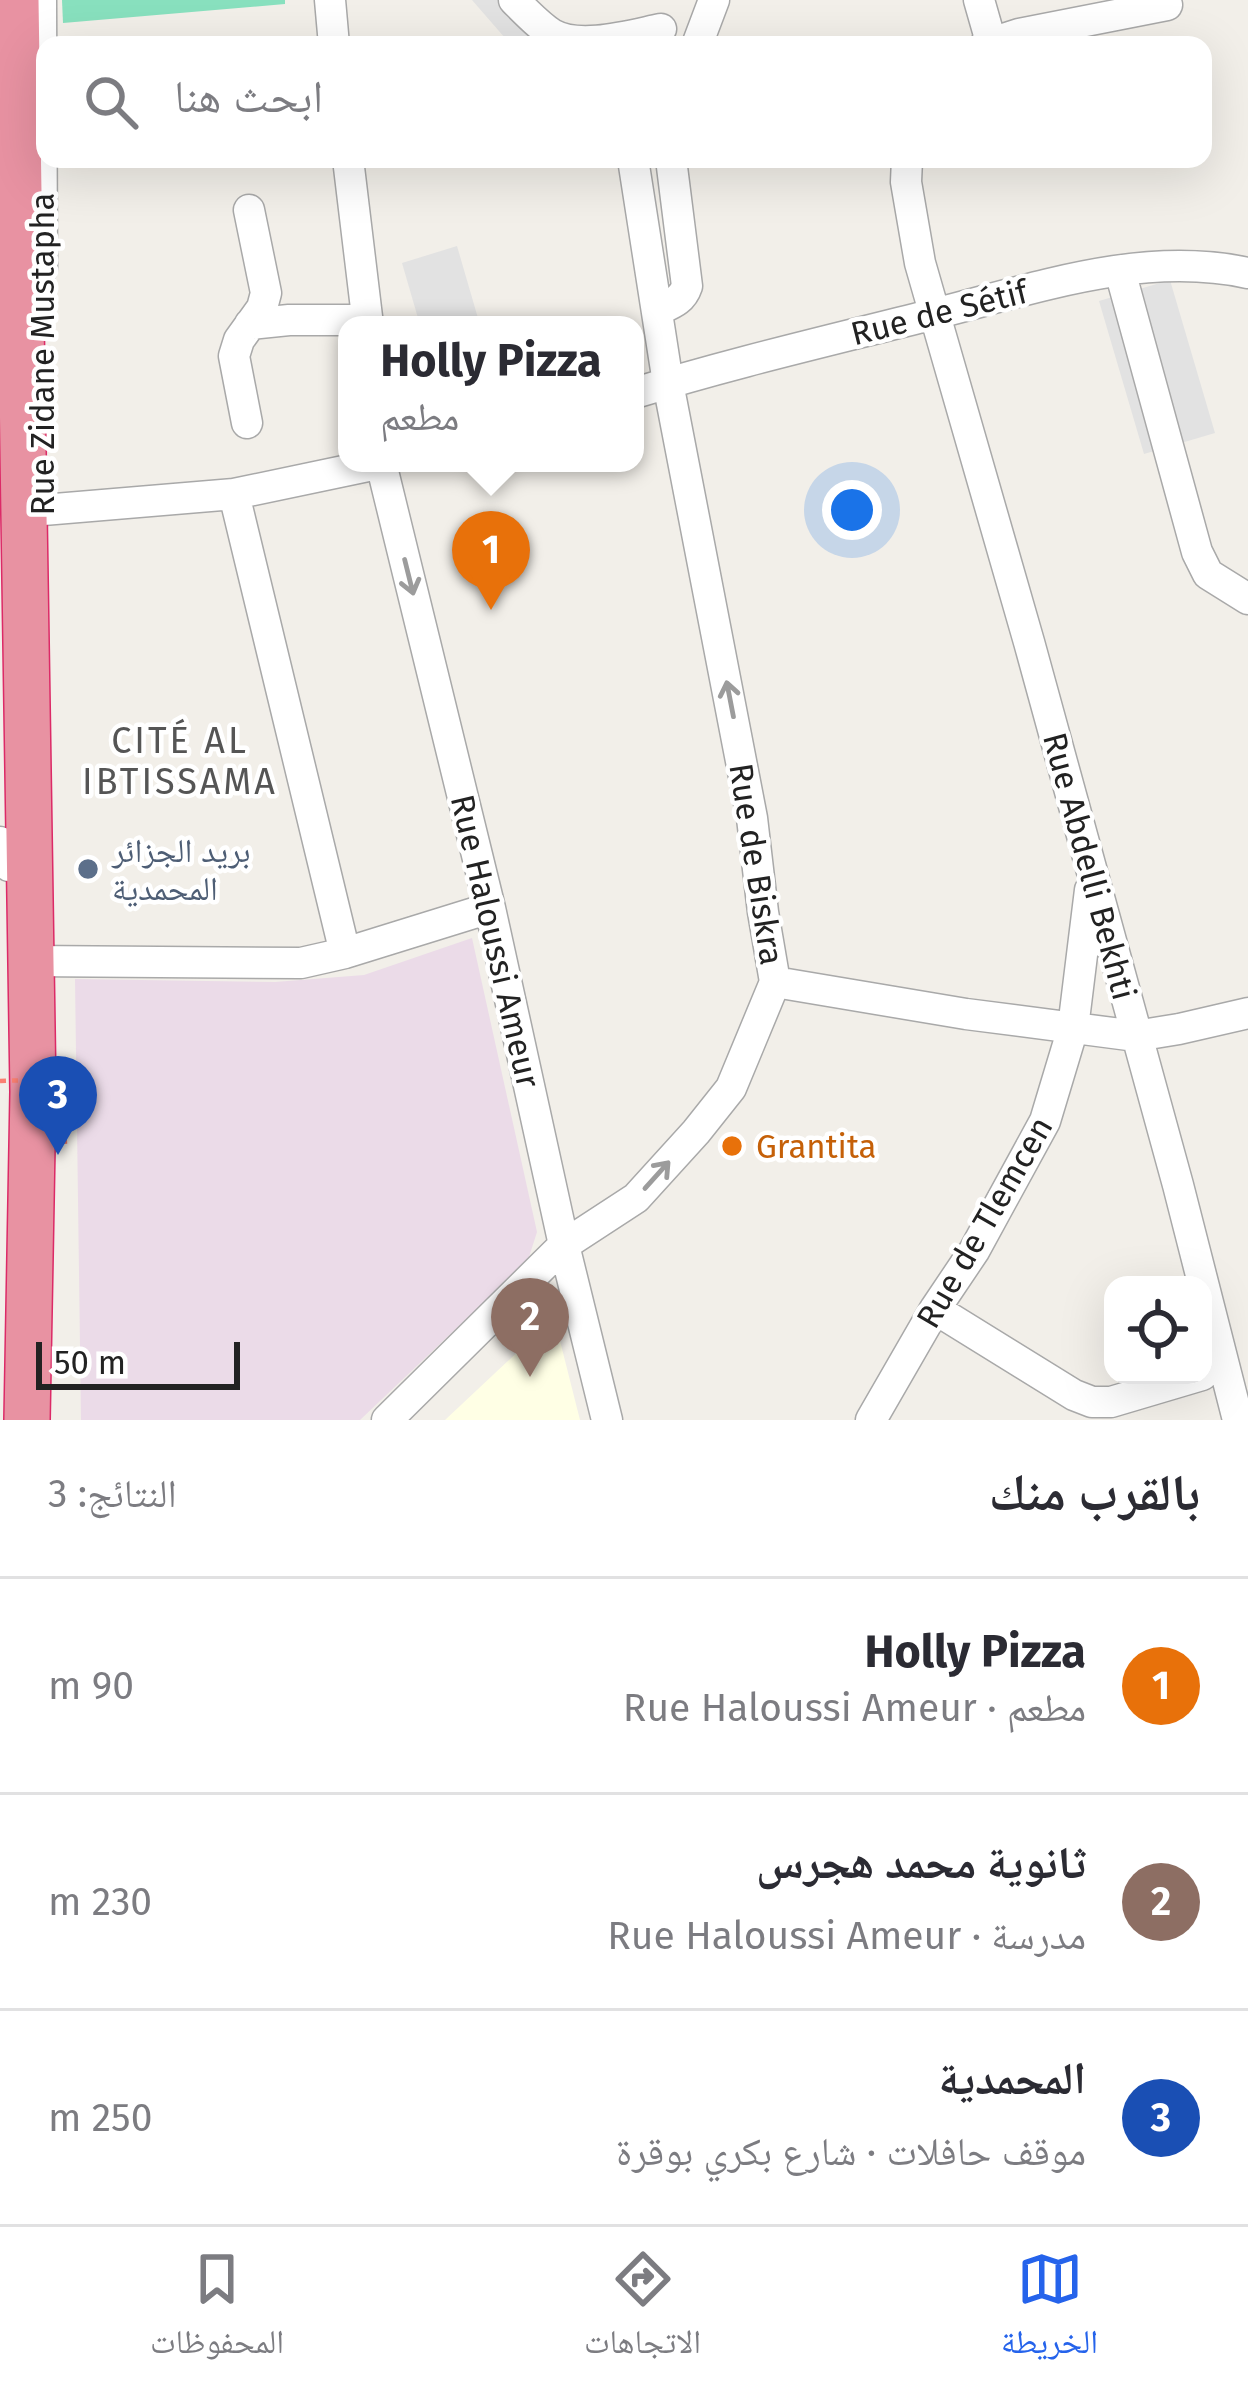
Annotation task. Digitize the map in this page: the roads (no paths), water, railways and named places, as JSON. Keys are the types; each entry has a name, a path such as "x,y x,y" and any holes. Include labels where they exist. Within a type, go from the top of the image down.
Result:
{"highway":[{"path":"16,0 12,699 30,961 16,1086 27,1420"},
{"path":"0,1191 1,758 12,699"}],"street":[{"name":"Rue Zidane Mustapha","path":"41,0 41,36"},
{"path":"330,0 333,36"},
{"path":"514,0 551,36"},
{"path":"700,36 714,0"},
{"path":"979,0 986,36"},
{"path":"1025,36 1166,5"},
{"path":"622,36 662,24"},
{"name":"Rue Zidane Mustapha","path":"12,699 39,639 44,510 42,168"},
{"path":"348,168 366,316"},
{"path":"658,310 684,296 687,286 672,168"},
{"name":"Rue Abdelli Bekhti","path":"907,168 920,263 1136,1036 1189,1276"},
{"name":"Rue de Biskra","path":"386,1420 564,1244 636,1198 731,1088 776,982 752,818 668,383 634,174"},
{"path":"247,423 234,356 266,293 249,210"},
{"name":"Rue de Sétif","path":"644,390 1047,284 1153,266 1217,267 1248,273"},
{"path":"1120,271 1196,552 1208,574 1248,599"},
{"path":"250,323 338,321"},
{"path":"44,510 234,494 338,472"},
{"name":"Rue Haloussi Ameur","path":"383,472 490,908 607,1420"},
{"path":"234,494 345,953"},
{"name":"Rue de Tlemcen","path":"871,1420 934,1309 974,1252 1045,1120 1073,1028 1092,872"},
{"path":"30,961 301,963 490,908"},
{"path":"776,982 1136,1036 1248,1013"},
{"path":"16,1086 47,1420"},
{"path":"934,1309 1092,1402 1111,1402 1170,1384"},
{"name":"Rue Abdelli Bekhti","path":"1212,1375 1238,1420"}],"place":[{"name":"Holly Pizza","path":"491,610"},
{"name":"بريد الجزائر المحمدية","path":"88,869"},
{"name":"Grantita","path":"732,1146"},
{"name":"المحمدية","path":"58,1155"},
{"name":"ثانوية محمد هجرس","path":"530,1377"}],"district":[{"name":"CITÉ AL IBTISSAMA","path":"180,760"}]}
